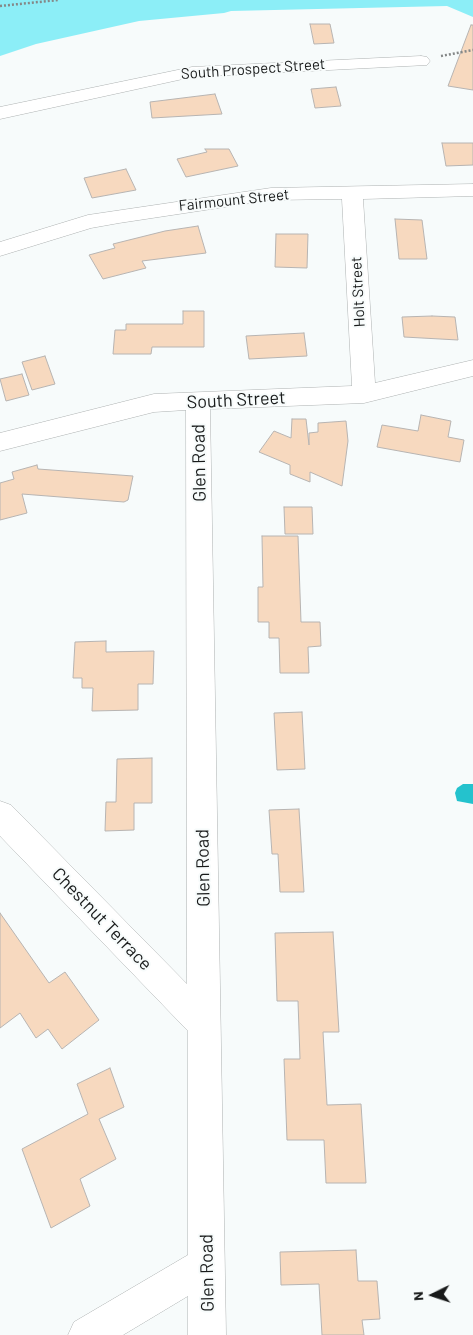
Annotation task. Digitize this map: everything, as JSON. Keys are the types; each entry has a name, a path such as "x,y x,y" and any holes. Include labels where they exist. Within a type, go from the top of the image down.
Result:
{"street":[{"name":"South Prospect Street","path":"0,114 192,72 421,61"},
{"name":"Fairmount Street","path":"0,249 88,222 159,208 271,194 473,190"},
{"name":"Holt Street","path":"352,191 364,394"},
{"name":"South Street","path":"0,442 154,403 364,394 473,368"},
{"name":"Glen Road","path":"198,401 208,1335"},
{"name":"Chestnut Terrace","path":"0,815 204,1024"},
{"path":"87,1335 206,1265"}],"path":[{"path":"0,6 58,0"},
{"path":"421,61 473,50"}],"shaded area":[{"path":"0,0 473,0 473,17 447,6 231,11 139,21 36,44 0,56"},
{"path":"463,784 473,784 473,804 457,801 455,793 457,788"}],"building":[{"path":"310,24 330,24 334,43 314,44"},
{"path":"471,25 473,25 473,90 448,86"},
{"path":"336,87 341,106 315,108 311,89"},
{"path":"215,94 222,114 152,118 150,102"},
{"path":"442,143 473,143 473,165 446,166"},
{"path":"205,149 229,149 238,166 186,177 177,159 207,152"},
{"path":"126,169 136,190 92,198 84,178"},
{"path":"395,219 422,220 427,259 399,259"},
{"path":"198,226 206,253 142,261 146,268 103,279 89,255 115,248 113,244 165,231"},
{"path":"276,234 308,234 307,268 275,267"},
{"path":"183,311 204,311 204,347 152,347 151,354 113,354 115,330 126,330 126,324 183,324"},
{"path":"402,317 455,317 458,340 404,337"},
{"path":"304,333 307,356 249,359 246,336"},
{"path":"45,356 55,384 32,390 22,362"},
{"path":"22,374 29,395 6,401 0,379"},
{"path":"421,415 451,421 448,437 464,440 460,462 377,447 382,425 418,431"},
{"path":"292,419 306,419 309,445 309,433 318,432 318,423 346,421 348,441 342,486 310,472 310,482 290,474 290,465 259,452 274,431 291,438"},
{"path":"37,465 38,469 133,476 128,500 124,502 22,494 27,513 0,520 0,483 14,479 12,472"},
{"path":"284,507 312,507 313,534 285,534"},
{"path":"262,536 298,536 301,622 320,622 321,646 308,647 309,673 280,673 279,638 269,638 269,622 258,622 258,587 263,587"},
{"path":"106,641 106,652 154,651 153,684 138,684 138,710 92,711 93,688 82,688 82,678 73,678 75,642"},
{"path":"302,712 305,769 277,770 274,713"},
{"path":"152,758 152,803 134,803 134,830 105,831 106,802 116,802 117,759"},
{"path":"299,809 304,892 280,892 278,854 272,854 269,810"},
{"path":"0,913 49,983 65,972 99,1020 62,1049 48,1029 36,1038 20,1013 0,1028"},
{"path":"333,932 339,1032 323,1032 327,1105 361,1104 366,1183 326,1183 324,1140 287,1140 284,1059 300,1059 298,1001 277,1001 275,933"},
{"path":"110,1068 124,1107 99,1119 116,1159 80,1179 90,1206 51,1228 22,1149 88,1114 77,1084"},
{"path":"356,1250 358,1281 377,1281 380,1319 362,1320 364,1335 322,1335 319,1284 281,1285 280,1252"}]}
